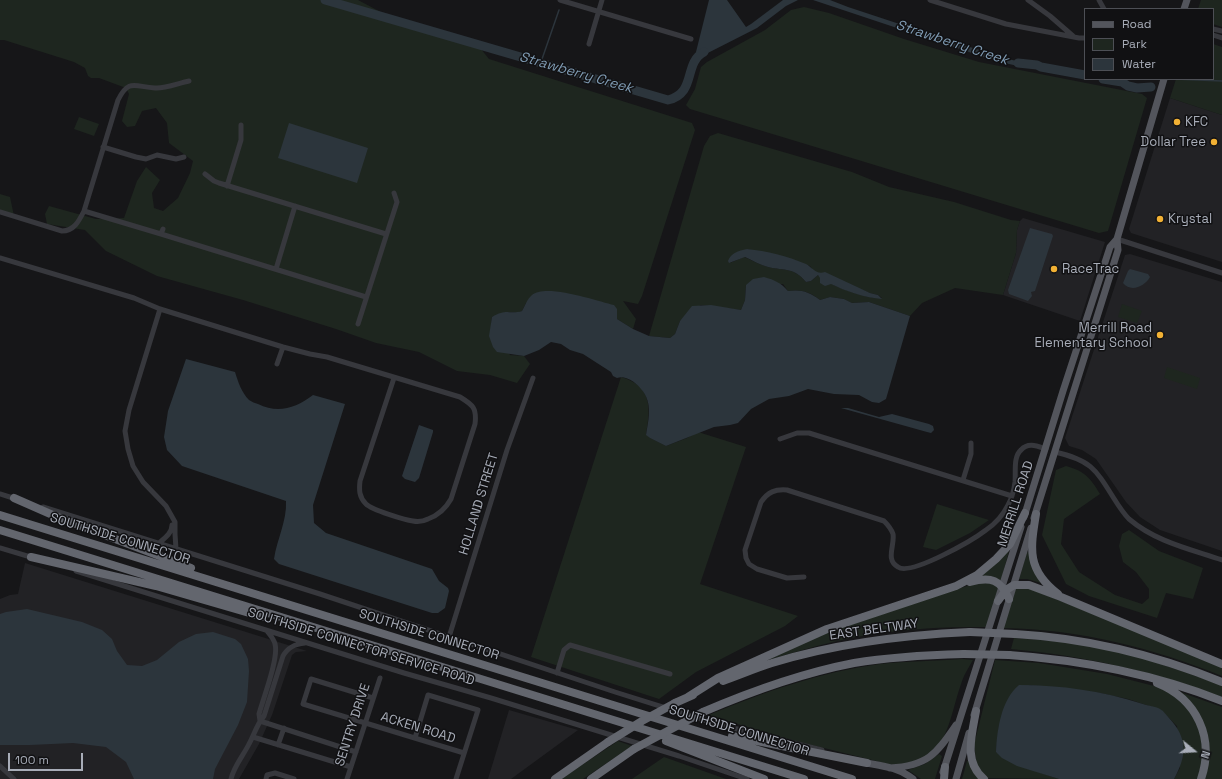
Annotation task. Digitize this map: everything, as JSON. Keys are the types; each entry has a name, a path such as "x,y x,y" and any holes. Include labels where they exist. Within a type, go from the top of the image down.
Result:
{"highway":[{"path":"14,498 76,524 201,572 214,581"},
{"path":"1037,511 1031,549 1036,569 1042,580 1061,597"},
{"path":"956,586 977,575 996,559 1010,544 1025,513"},
{"name":"SOUTHSIDE CONNECTOR","path":"0,515 852,779"},
{"name":"SOUTHSIDE CONNECTOR","path":"0,530 804,779"},
{"path":"31,557 156,586 398,654"},
{"path":"688,697 718,678 827,629 956,586 985,579 995,581 1004,588 1009,599"},
{"path":"998,601 1004,588 1014,585 1029,586 1061,597 1222,664"},
{"name":"EAST BELTWAY","path":"555,779 608,742 642,721 675,703 722,682 771,664 823,650 899,637 970,632 1016,634 1072,640 1125,650 1178,665 1222,682"},
{"path":"591,779 634,749 703,712 768,686 854,663 922,656 964,654 1041,657 1157,679 1222,702"},
{"path":"1132,674 1161,685 1173,692 1185,701 1195,714 1204,733 1206,744 1205,762 1201,779"},
{"path":"976,711 970,751 974,767 984,779"},
{"path":"619,722 764,779"},
{"path":"711,735 729,736 867,763"},
{"path":"942,779 945,766"}],"main road":[{"name":"MERRILL ROAD","path":"956,779 1009,599 1118,250 1117,239 1164,80"},
{"name":"MERRILL ROAD","path":"1004,588 1025,513 1083,328 1110,247 1117,239"},
{"path":"1074,392 1072,382 1088,333 1088,331 1083,328"},
{"path":"1055,452 1052,445 1061,415 1062,409 1060,400"},
{"path":"1037,511 1036,501 1049,456 1046,449"},
{"path":"945,766 998,601"},
{"path":"890,768 909,766 930,757 939,750 961,718"},
{"path":"867,763 902,772 913,779"}],"street":[{"path":"560,0 691,39"},
{"path":"589,44 602,0"},
{"path":"930,0 1006,24 1076,38 1084,38"},
{"path":"1032,1 1076,38"},
{"path":"0,212 62,231 67,231 74,227 84,211 118,100 122,92 127,87 138,85 155,88 189,81"},
{"path":"227,186 241,140 241,125"},
{"path":"103,147 146,159 157,155 176,159 184,157"},
{"path":"205,174 214,181 227,186 386,234"},
{"path":"358,324 397,202 394,193"},
{"path":"276,269 294,206"},
{"path":"84,211 162,232 366,297"},
{"path":"1117,239 1222,273"},
{"path":"0,258 134,298 160,309 283,347 327,357 460,397 470,403 476,413 475,424 451,499 446,508 437,515 420,521 412,521 372,508 366,504 359,492 360,481 394,378"},
{"path":"160,309 125,431 128,449 134,466 143,482 166,506 174,520 176,526 174,534 176,549"},
{"path":"277,364 283,347"},
{"name":"HOLLAND STREET","path":"449,637 507,450 533,378"},
{"path":"780,438 798,433 809,433 1012,496"},
{"path":"963,480 971,454 971,443"},
{"path":"804,577 787,578 757,569 750,564 746,558 745,550 761,502 766,495 771,492 779,489 787,490 884,521 893,533 894,541 891,558 894,564 899,568 910,569 933,560 956,548 986,530 1002,516 1012,496 1015,483 1016,457 1020,450 1026,445 1033,445 1046,449"},
{"path":"1055,452 1071,456 1091,466 1102,477 1120,508 1128,518 1154,536 1165,542 1222,560"},
{"name":"SOUTHSIDE CONNECTOR","path":"0,494 159,543 717,724 832,752 867,763"},
{"path":"159,543 172,531 174,520"},
{"name":"SOUTHSIDE CONNECTOR SERVICE ROAD","path":"0,548 404,673 497,699 747,779"},
{"path":"260,721 259,714 276,652 274,639 266,630"},
{"path":"231,779 235,768 264,716 283,656 292,646 306,643"},
{"path":"557,673 564,650 568,646 573,645 670,674"},
{"name":"SENTRY DRIVE","path":"347,779 380,678"},
{"name":"ACKEN ROAD","path":"373,698 311,679 303,704 464,754"},
{"path":"415,738 428,695 478,710 456,779"},
{"path":"260,721 356,752"},
{"path":"278,745 284,728"},
{"path":"253,737 351,767"},
{"path":"1,768 14,779"},
{"path":"266,779 267,775 275,773 294,779"}],"shaded area":[{"path":"1170,98 1222,115 1222,262 1131,233 1129,229"},
{"path":"1023,218 1105,242 1080,321 1003,295 1016,253 1017,230 1020,221"},
{"path":"1130,254 1222,282 1222,551 1160,530 1140,517 1126,502 1096,459 1082,450 1069,446 1065,438 1125,255"},
{"path":"25,563 307,651 296,652 292,655 272,715 259,744 239,779 0,779 0,599 18,594"},
{"path":"509,710 578,730 511,779 488,779"}],"green space":[{"path":"0,0 358,0 411,28 481,49 489,59 692,123 695,130 642,296 638,304 623,301 636,319 633,329 617,319 526,303 522,311 517,313 510,312 492,317 491,326 510,355 524,356 530,364 517,383 490,375 457,371 419,352 376,343 243,300 157,276 106,251 85,230 47,224 45,214 49,206 96,219 124,218 137,181 146,167 160,180 152,193 154,208 163,211 178,198 190,173 193,161 169,143 167,123 156,108 142,111 135,126 127,127 122,121 129,94 126,88 99,78 91,78 88,76 85,68 74,62 0,40"},
{"path":"1201,0 1222,0 1222,27 1214,24 1214,8 1198,8"},
{"path":"804,7 829,13 904,39 979,62 1142,94 1147,98 1108,231 1099,233 690,109 686,105 695,89 701,67 707,62 765,30 791,10"},
{"path":"1214,44 1222,47 1222,115 1170,98 1176,80 1214,80"},
{"path":"79,117 99,124 94,136 74,129"},
{"path":"718,133 852,172 889,187 954,202 1011,220 1020,221 1017,230 1016,253 1003,295 955,288 922,303 910,316 869,302 852,303 844,299 830,297 820,300 806,292 797,290 788,291 783,284 746,285 745,300 741,310 701,305 680,321 675,334 670,338 649,336 704,146 710,136","holes":["747,249 810,266 814,272 878,295 882,298 875,298 848,291 818,275 811,281 806,282 802,277 789,270 765,266 744,257 730,263"]},
{"path":"0,194 10,197 14,216 0,212"},
{"path":"1122,304 1142,311 1137,323 1118,317"},
{"path":"1167,367 1200,378 1197,389 1164,378"},
{"path":"621,377 639,386 644,392 647,399 649,415 646,434 650,438 666,446 698,432 746,447 700,584 798,616 785,626 696,672 659,699 531,657"},
{"path":"1066,466 1078,470 1086,476 1093,483 1100,494 1064,519 1061,544 1079,572 1115,595 1142,604 1149,598 1149,589 1136,572 1123,562 1119,546 1122,534 1129,530 1159,551 1203,568 1193,599 1166,593 1157,618 1089,596 1066,584 1042,535 1056,470"},
{"path":"937,504 989,520 970,533 936,550 923,547"},
{"path":"1010,547 1001,581 991,576 982,576"},
{"path":"1027,552 1029,553 1041,583 1027,579 1019,579"},
{"path":"984,581 999,586 987,627 944,627 880,633 838,641 761,662 811,638 900,606"},
{"path":"1023,586 1222,665 1222,676 1169,657 1115,642 1060,632 1003,628 1016,588"},
{"path":"1014,638 1066,642 1129,653 1222,685 1222,697 1144,672 1092,660 1011,649"},
{"path":"962,659 973,660 964,676 950,722 944,736 937,747 926,757 912,763 892,765 776,736 709,715 751,698 836,672 880,664"},
{"path":"995,660 1039,663 1107,674 1158,687 1172,694 1191,711 1202,736 1203,757 1198,779 1174,779 1180,768 1177,726 1161,710 1128,699 1100,693 1030,685 999,725 996,752 1041,773 1059,779 987,778 977,766 974,745"},
{"path":"1180,692 1222,707 1222,779 1204,779 1209,749 1183,695"},
{"path":"618,741 632,746 583,779 561,779"},
{"path":"939,754 942,756 935,779 921,779 908,770 925,764"},
{"path":"664,757 726,779 632,779"},
{"path":"967,761 970,761 981,779 962,779"}],"water":[{"path":"709,0 727,0 746,27 783,0 798,0 786,6 757,28 696,59 696,52"},
{"path":"813,0 830,0 960,44 1029,65 1017,66 996,61"},
{"path":"289,123 368,148 357,183 278,158"},
{"path":"1030,228 1052,234 1053,236 1035,291 1031,292 1032,296 1028,301 1009,294 1008,290"},
{"path":"747,249 777,254 799,261 819,273 825,272 870,293 878,295 882,299 856,294 831,284 825,286 820,283 820,278 818,275 811,281 806,282 802,277 789,270 765,266 745,257 729,263 729,258 733,254"},
{"path":"1130,269 1148,274 1150,277 1145,283 1138,287 1130,288 1123,283"},
{"path":"764,277 778,282 788,291 797,290 805,292 820,300 830,297 844,299 852,303 869,302 910,316 886,399 879,403 872,402 859,395 834,394 808,389 789,396 769,399 751,409 738,423 714,427 666,446 646,435 649,406 645,394 633,382 626,378 617,378 613,376 611,372 583,354 570,350 561,344 551,342 539,350 524,356 497,352 493,347 489,336 492,317 505,312 522,311 532,295 539,292 548,291 572,294 614,305 617,309 617,319 633,329 649,336 670,338 675,334 680,321 692,306 711,305 741,310 745,300 746,285 753,279"},
{"path":"186,359 235,372 240,387 249,400 265,407 273,409 287,408 307,400 313,395 345,404 313,505 314,523 326,533 432,569 439,581 448,588 449,591 445,608 438,613 432,613 279,564 274,559 285,516 286,501 182,466 167,450 164,437 168,411"},
{"path":"841,408 848,408 879,417 892,414 929,424 933,426 934,430 931,433"},
{"path":"419,425 433,430 433,432 419,478 415,482 405,479 402,476"},
{"path":"27,609 82,622 102,630 112,639 117,651 127,665 142,666 157,660 179,642 196,634 213,632 235,639 241,644 248,659 249,671 247,702 238,725 215,769 213,779 134,779 126,762 106,747 73,743 0,745 0,614"},
{"path":"1019,685 1050,686 1097,692 1128,699 1156,707 1161,710 1175,725 1180,733 1184,747 1181,763 1174,779 1059,779 1017,766 1002,758 996,752 997,734 1001,716 1008,699"}],"waterway":[{"name":"Strawberry Creek","path":"325,0 668,100 677,96 683,91 687,85 694,63 704,52"},
{"path":"541,62 559,10"},
{"name":"Strawberry Creek","path":"1018,63 1037,65 1084,75"},
{"name":"Strawberry Creek","path":"1109,80 1122,82 1128,86 1137,88 1151,87"},
{"name":"Strawberry Creek","path":"1198,80 1222,81"}],"place":[{"name":"KFC","path":"1177,122"},
{"name":"Dollar Tree","path":"1214,142"},
{"name":"Krystal","path":"1160,219"},
{"name":"RaceTrac","path":"1054,269"},
{"name":"Merrill Road Elementary School","path":"1160,335"}]}
